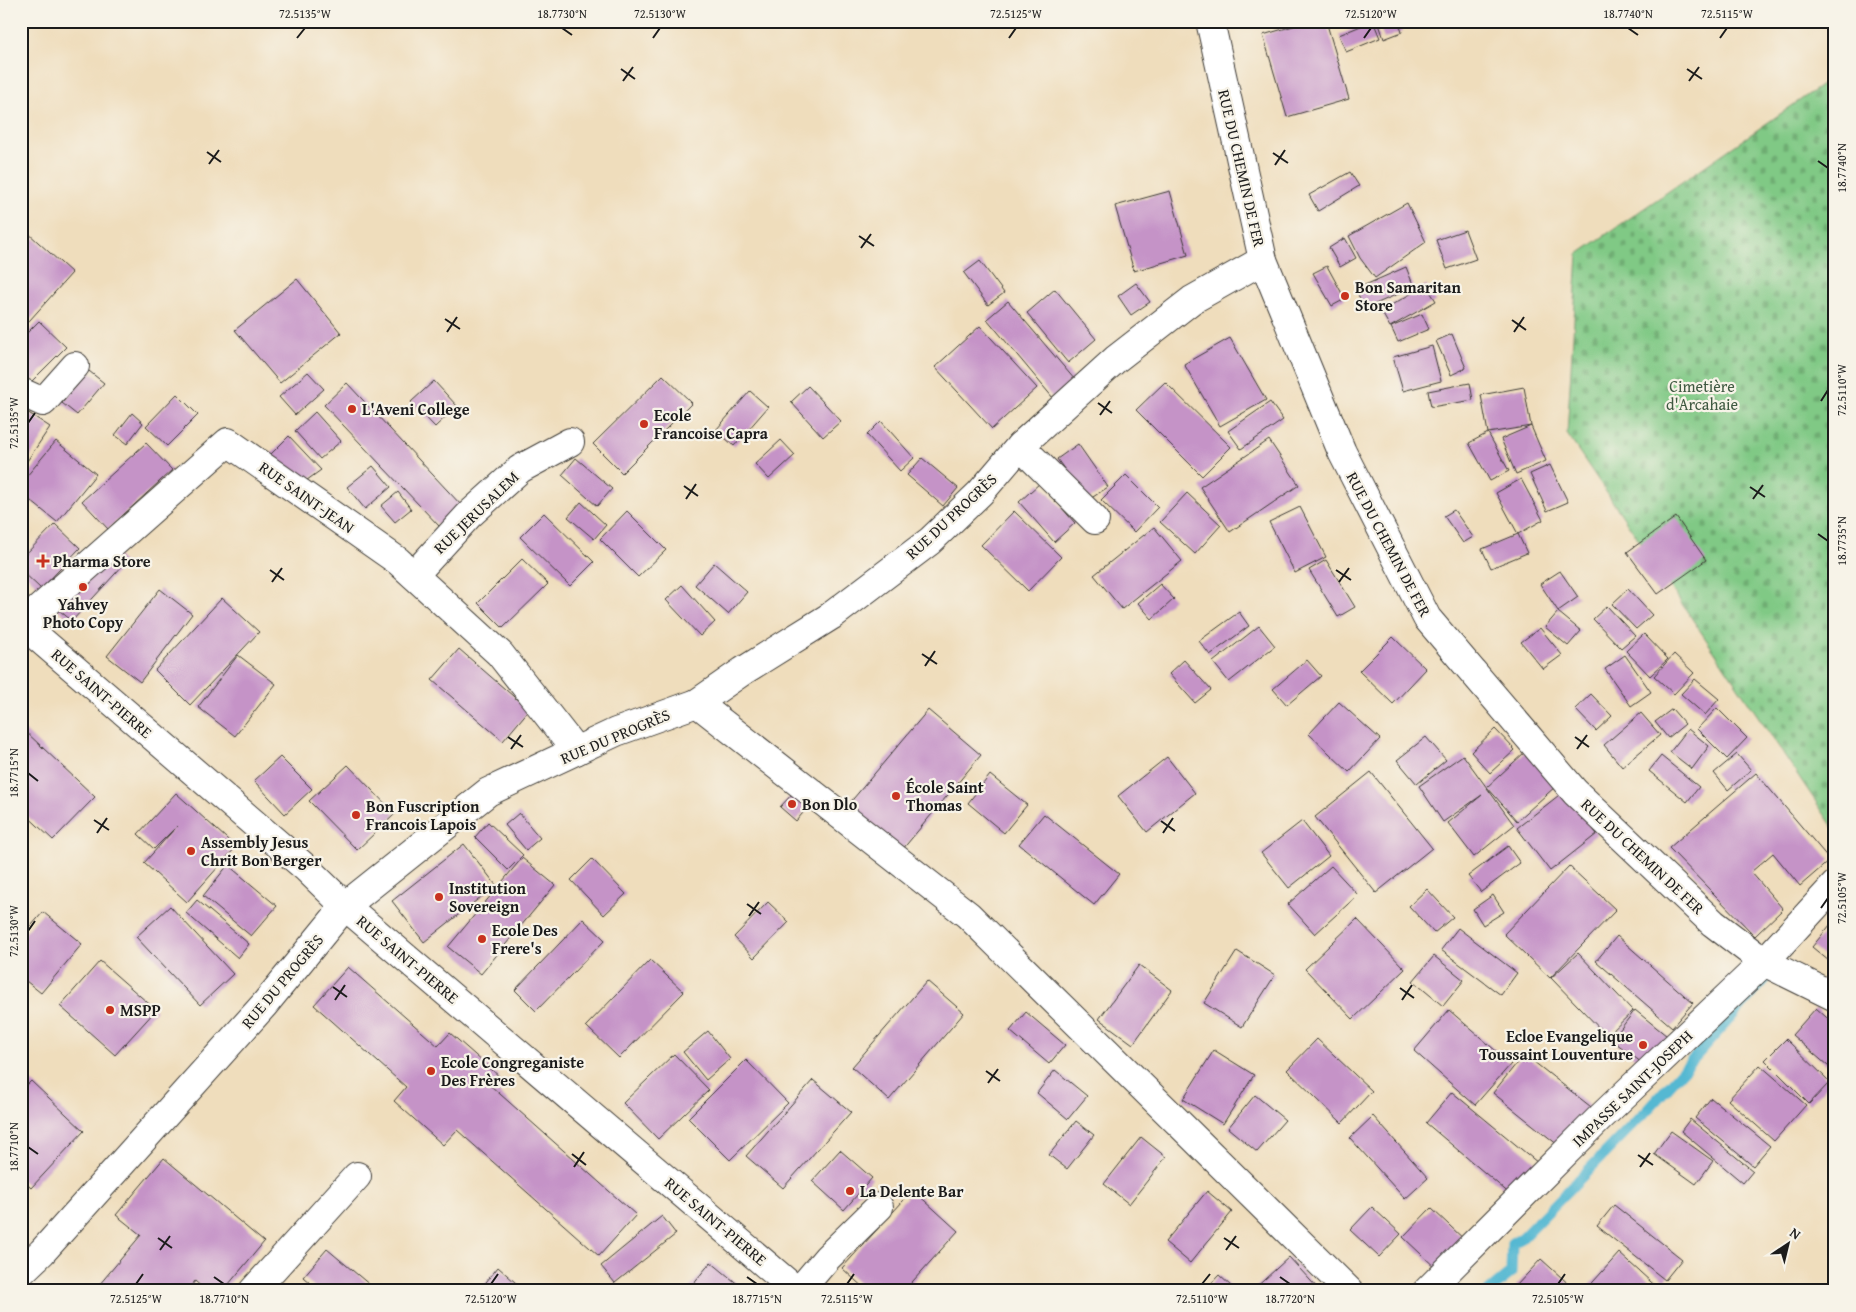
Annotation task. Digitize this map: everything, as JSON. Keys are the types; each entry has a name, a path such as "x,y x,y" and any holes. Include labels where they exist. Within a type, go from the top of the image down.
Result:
{"street":[{"name":"RUE DU CHEMIN DE FER","path":"1210,21 1263,260 1342,452 1427,618 1575,792 1713,923 1764,962 1835,997"},
{"name":"RUE DU PROGRÈS","path":"21,1272 42,1252 264,1005 345,906 488,792 616,732 697,703 743,671 831,616 930,541 980,493 1020,446 1116,359 1192,300 1263,260"},
{"path":"21,392 43,402 75,366"},
{"name":"RUE SAINT-JEAN","path":"22,624 228,442 398,561 414,575 500,654 576,751"},
{"name":"RUE JERUSALEM","path":"414,575 469,515 520,469 570,442"},
{"path":"1020,446 1096,520"},
{"name":"RUE SAINT-PIERRE","path":"22,624 307,869 345,906 798,1291"},
{"path":"697,703 968,915 1349,1291"},
{"name":"IMPASSE SAINT-JOSEPH","path":"1427,1291 1600,1117 1764,962 1835,885"},
{"path":"254,1291 357,1176"},
{"path":"798,1291 827,1258 879,1207"}],"green space":[{"name":"Cimetière d'Arcahaie","path":"1835,76 1835,830 1567,434 1578,254"}],"building":[{"path":"1310,21 1326,21 1349,99 1287,117 1263,35"},
{"path":"1373,21 1380,38 1346,52 1339,35"},
{"path":"1378,21 1398,21 1402,32 1384,39"},
{"path":"1350,172 1359,186 1318,211 1309,195"},
{"path":"1170,191 1188,255 1134,271 1115,206"},
{"path":"1407,203 1426,242 1375,278 1360,258 1349,236"},
{"path":"1465,230 1476,259 1447,269 1436,240"},
{"path":"27,232 72,273 21,330 21,238"},
{"path":"1345,238 1356,258 1340,267 1329,248"},
{"path":"980,261 1004,293 988,305 964,273"},
{"path":"1327,266 1345,299 1332,306 1313,273"},
{"path":"1406,267 1414,287 1364,309 1356,289"},
{"path":"297,279 341,333 280,383 235,330"},
{"path":"1136,283 1150,302 1131,315 1118,296"},
{"path":"1426,285 1436,301 1390,327 1381,311"},
{"path":"1055,289 1096,339 1068,363 1027,313"},
{"path":"1008,301 1075,380 1053,398 987,319"},
{"path":"1422,314 1429,329 1398,342 1391,327"},
{"path":"39,321 66,347 28,385 21,379 21,339"},
{"path":"980,326 1037,388 992,429 935,367"},
{"path":"1452,334 1466,368 1451,375 1436,341"},
{"path":"1230,338 1266,400 1220,426 1184,364"},
{"path":"1432,346 1441,381 1403,391 1393,357"},
{"path":"89,371 104,383 77,415 62,403"},
{"path":"308,372 324,389 295,415 279,397"},
{"path":"663,375 692,403 622,473 593,444"},
{"path":"434,381 457,406 435,427 411,402"},
{"path":"1165,382 1231,447 1202,476 1136,410"},
{"path":"347,383 462,506 440,527 324,405"},
{"path":"1470,383 1473,400 1431,407 1428,391"},
{"path":"808,386 841,421 823,437 791,402"},
{"path":"1524,387 1531,426 1488,433 1481,395"},
{"path":"750,391 768,407 734,446 716,430"},
{"path":"177,394 198,415 167,446 146,426"},
{"path":"1270,402 1283,420 1241,449 1228,431"},
{"path":"21,408 50,427 21,470"},
{"path":"315,412 341,441 320,459 295,431"},
{"path":"132,413 143,423 127,444 115,435"},
{"path":"881,421 914,458 900,471 867,435"},
{"path":"1531,426 1546,461 1516,474 1501,439"},
{"path":"1488,433 1509,471 1490,481 1469,443"},
{"path":"289,436 321,470 303,483 269,456"},
{"path":"781,440 795,455 769,479 755,464"},
{"path":"1269,440 1299,485 1230,532 1200,487"},
{"path":"56,441 96,474 57,522 21,493 21,483"},
{"path":"146,443 172,470 108,529 82,501"},
{"path":"1078,444 1108,487 1087,501 1057,459"},
{"path":"576,458 612,489 597,506 562,475"},
{"path":"922,458 958,488 943,506 907,475"},
{"path":"1550,465 1568,502 1547,511 1530,474"},
{"path":"373,466 391,487 365,509 347,487"},
{"path":"1126,475 1158,507 1134,532 1101,500"},
{"path":"1521,479 1543,520 1518,534 1496,493"},
{"path":"1040,483 1075,523 1054,542 1019,502"},
{"path":"398,492 411,509 395,522 381,506"},
{"path":"1187,493 1221,525 1195,554 1160,522"},
{"path":"581,502 606,525 594,539 568,517"},
{"path":"1300,507 1326,557 1295,573 1269,522"},
{"path":"1454,510 1473,537 1463,543 1444,516"},
{"path":"627,511 666,550 638,577 600,539"},
{"path":"1014,511 1061,557 1028,591 981,545"},
{"path":"544,513 594,562 570,586 520,537"},
{"path":"1676,517 1706,560 1658,594 1627,552"},
{"path":"55,524 80,548 41,589 21,570 21,559"},
{"path":"1154,527 1182,561 1122,609 1094,575"},
{"path":"1518,534 1527,553 1491,568 1482,549"},
{"path":"107,546 125,563 72,621 53,605"},
{"path":"522,559 548,584 503,628 478,603"},
{"path":"1326,560 1355,607 1338,617 1309,570"},
{"path":"714,563 747,592 728,614 695,585"},
{"path":"1560,571 1578,597 1558,611 1540,584"},
{"path":"1160,584 1174,599 1152,619 1138,603"},
{"path":"682,585 715,622 700,636 666,600"},
{"path":"160,589 192,614 140,682 107,656"},
{"path":"1628,589 1652,615 1636,629 1612,604"},
{"path":"222,598 259,632 190,705 155,670"},
{"path":"1607,606 1635,636 1621,648 1593,619"},
{"path":"1239,612 1249,626 1210,655 1199,641"},
{"path":"1558,612 1581,631 1568,646 1545,627"},
{"path":"1259,626 1275,646 1229,682 1213,662"},
{"path":"1540,628 1562,655 1543,669 1521,642"},
{"path":"1644,634 1668,659 1650,676 1626,651"},
{"path":"1393,637 1426,669 1393,704 1359,671"},
{"path":"459,649 529,710 503,741 432,680"},
{"path":"1674,654 1694,673 1674,694 1654,676"},
{"path":"238,655 276,684 235,736 198,707"},
{"path":"1625,655 1651,692 1631,706 1605,669"},
{"path":"1184,660 1211,690 1195,703 1169,674"},
{"path":"1307,660 1321,676 1287,705 1273,689"},
{"path":"1695,679 1719,699 1705,715 1681,694"},
{"path":"1591,694 1612,716 1596,731 1575,709"},
{"path":"1339,702 1380,739 1349,772 1309,734"},
{"path":"1717,708 1747,738 1727,759 1697,729"},
{"path":"1672,709 1685,724 1668,738 1655,722"},
{"path":"928,710 981,755 902,850 848,805"},
{"path":"1641,713 1660,735 1622,767 1604,745"},
{"path":"1495,729 1515,750 1490,773 1471,752"},
{"path":"1688,729 1709,746 1692,769 1670,752"},
{"path":"24,730 95,797 53,840 21,810 21,732"},
{"path":"1426,737 1446,760 1417,784 1397,760"},
{"path":"1525,752 1556,786 1517,821 1487,787"},
{"path":"1737,754 1751,770 1728,790 1714,773"},
{"path":"1463,755 1514,825 1474,857 1448,823 1482,795 1443,822 1419,786"},
{"path":"1661,756 1699,787 1687,802 1649,771"},
{"path":"280,757 312,789 285,814 254,781"},
{"path":"1167,757 1195,793 1147,832 1118,796"},
{"path":"348,765 395,814 357,850 309,801"},
{"path":"1371,772 1432,848 1376,893 1315,817"},
{"path":"1756,773 1830,860 1800,886 1773,853 1751,872 1783,909 1755,936 1669,848"},
{"path":"990,775 1027,805 1004,833 968,803"},
{"path":"794,792 809,806 796,821 780,807"},
{"path":"1563,792 1597,834 1550,871 1517,828"},
{"path":"176,793 236,847 187,902 144,863 177,826 154,849 138,834"},
{"path":"519,813 540,838 526,850 505,825"},
{"path":"1044,814 1119,874 1094,905 1019,844"},
{"path":"1302,821 1329,856 1289,888 1261,853"},
{"path":"488,822 523,855 508,870 475,837"},
{"path":"464,844 496,885 424,942 392,901"},
{"path":"1508,846 1520,863 1481,892 1468,876"},
{"path":"522,858 555,885 481,974 448,947"},
{"path":"592,859 626,894 604,915 571,880"},
{"path":"228,865 277,906 251,936 203,896"},
{"path":"1331,866 1358,895 1315,934 1288,904"},
{"path":"1569,866 1616,910 1550,978 1504,934"},
{"path":"1427,889 1453,917 1434,933 1409,906"},
{"path":"1493,895 1504,912 1483,925 1473,909"},
{"path":"197,900 249,944 238,958 186,913"},
{"path":"768,902 789,922 754,958 734,937"},
{"path":"170,906 233,974 200,1005 136,937"},
{"path":"43,912 82,944 41,993 21,977 21,938"},
{"path":"583,919 605,940 536,1011 515,990"},
{"path":"1357,919 1405,969 1353,1019 1305,969"},
{"path":"1835,919 1835,966 1812,947"},
{"path":"1458,928 1517,973 1501,995 1441,950"},
{"path":"1617,936 1693,1003 1672,1027 1596,961"},
{"path":"1237,951 1275,975 1242,1027 1204,1003"},
{"path":"1578,953 1633,1011 1607,1036 1551,978"},
{"path":"1434,956 1464,980 1443,1006 1413,981"},
{"path":"650,960 684,992 619,1058 586,1026"},
{"path":"100,961 156,1010 115,1055 60,1006"},
{"path":"1139,965 1172,990 1133,1044 1099,1019"},
{"path":"348,967 438,1046 450,1033 500,1077 491,1086 636,1215 599,1256 457,1130 443,1145 394,1101 406,1087 314,1005"},
{"path":"927,981 964,1013 889,1100 852,1067"},
{"path":"1816,1008 1835,1025 1835,1072 1792,1035"},
{"path":"1449,1010 1511,1064 1475,1105 1414,1051"},
{"path":"1635,1010 1672,1040 1650,1069 1612,1040"},
{"path":"1026,1012 1065,1045 1049,1064 1010,1031"},
{"path":"708,1031 730,1059 706,1080 683,1052"},
{"path":"1317,1039 1372,1091 1342,1123 1287,1070"},
{"path":"1786,1039 1830,1082 1809,1104 1765,1060"},
{"path":"1214,1050 1254,1075 1223,1124 1183,1099"},
{"path":"674,1054 709,1090 658,1139 623,1103"},
{"path":"1524,1054 1600,1114 1563,1149 1493,1093"},
{"path":"746,1060 788,1103 730,1160 688,1118"},
{"path":"1760,1065 1806,1105 1774,1141 1728,1100"},
{"path":"1055,1070 1087,1096 1068,1119 1037,1093"},
{"path":"813,1080 851,1112 783,1188 746,1156"},
{"path":"31,1081 84,1131 31,1188 21,1179 21,1091"},
{"path":"1452,1092 1538,1163 1511,1195 1426,1123"},
{"path":"1255,1095 1285,1120 1257,1152 1228,1128"},
{"path":"1711,1098 1770,1146 1753,1166 1695,1118"},
{"path":"1373,1116 1428,1178 1405,1199 1350,1138"},
{"path":"1690,1119 1753,1171 1743,1183 1681,1131"},
{"path":"1076,1121 1094,1135 1067,1169 1049,1155"},
{"path":"1671,1131 1713,1161 1696,1184 1654,1154"},
{"path":"1141,1137 1166,1157 1129,1204 1104,1184"},
{"path":"840,1150 872,1178 844,1210 812,1181"},
{"path":"164,1158 264,1242 223,1291 206,1291 195,1281 187,1291 94,1291 141,1235 116,1215"},
{"path":"913,1190 958,1231 904,1291 867,1291 842,1268"},
{"path":"1207,1191 1232,1212 1190,1263 1165,1242"},
{"path":"1614,1205 1682,1259 1665,1280 1597,1226"},
{"path":"1372,1207 1401,1234 1379,1257 1350,1230"},
{"path":"1431,1208 1468,1243 1440,1272 1403,1237"},
{"path":"662,1216 676,1234 615,1283 601,1266"},
{"path":"327,1249 377,1291 319,1291 303,1277"},
{"path":"1619,1253 1661,1291 1585,1291"},
{"path":"1289,1257 1320,1291 1252,1291"},
{"path":"1541,1259 1572,1287 1568,1291 1522,1291 1516,1286"},
{"path":"711,1262 746,1291 687,1291"},
{"path":"498,1267 525,1291 479,1291"},
{"path":"1219,1275 1232,1287 1229,1291 1204,1291"}],"waterway":[{"path":"1489,1291 1511,1273 1512,1243 1522,1238 1650,1107 1768,976"}],"place":[{"name":"Bon Samaritan Store","path":"1345,296"},
{"name":"L'Aveni College","path":"352,409"},
{"name":"Ecole Francoise Capra","path":"644,424"},
{"name":"Pharma Store","path":"43,561"},
{"name":"Yahvey Photo Copy","path":"83,587"},
{"name":"École Saint Thomas","path":"896,796"},
{"name":"Bon Dlo","path":"792,804"},
{"name":"Bon Fuscription Francois Lapois","path":"356,815"},
{"name":"Assembly Jesus Chrit Bon Berger","path":"191,851"},
{"name":"Institution Sovereign","path":"439,897"},
{"name":"Ecole Des Frere's","path":"482,939"},
{"name":"MSPP","path":"110,1010"},
{"name":"Ecloe Evangelique Toussaint Louventure","path":"1643,1045"},
{"name":"Ecole Congreganiste Des Frères","path":"431,1071"},
{"name":"La Delente Bar","path":"850,1191"}]}
